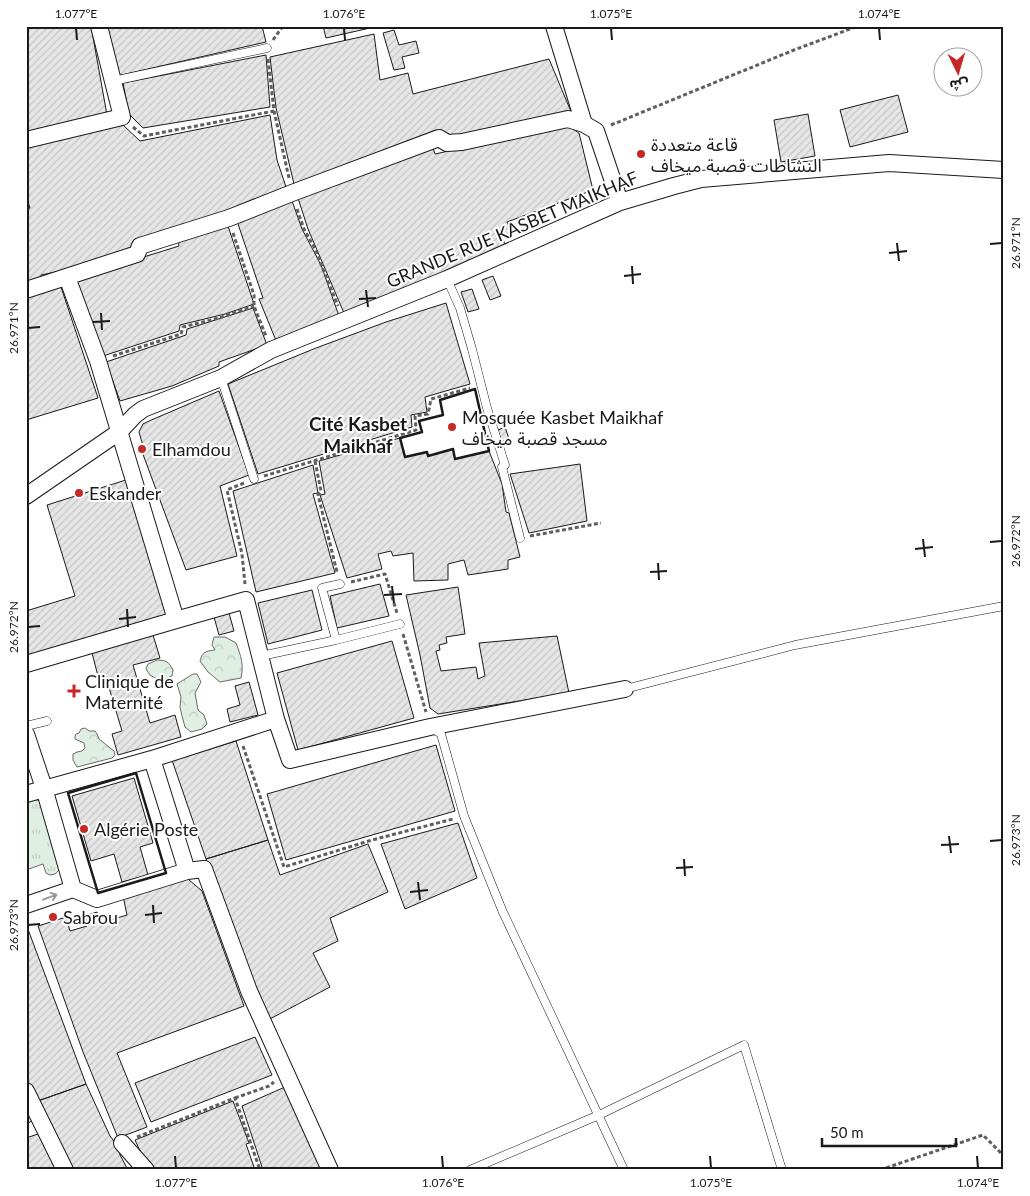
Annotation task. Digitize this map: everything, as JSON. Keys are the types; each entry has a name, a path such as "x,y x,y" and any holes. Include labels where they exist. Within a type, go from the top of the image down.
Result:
{"street":[{"path":"26,140 122,117 99,26"},
{"path":"554,26 590,128 620,202"},
{"path":"26,290 137,254 140,246 229,218 439,138 447,143 462,142 568,119 590,128"},
{"name":"GRANDE RUE KASBET MAIKHAF","path":"26,496 119,432 143,409 221,378 272,350 447,279 620,202 701,179 889,163 1004,170"},
{"path":"67,276 98,361 176,620"},
{"path":"26,664 246,600 276,719 290,760 430,727 625,689"},
{"path":"26,794 152,759 276,719"},
{"path":"26,734 44,788 73,889"},
{"path":"152,759 187,871"},
{"path":"26,906 73,889 97,899 187,871 204,868 249,992 330,1170"},
{"path":"26,1090 65,1170"},
{"path":"122,1143 146,1170"}],"lane":[{"path":"113,81 267,48"},
{"path":"447,279 460,308 487,408 505,465 502,467 520,538"},
{"path":"221,378 254,479"},
{"path":"336,640 322,588 340,584"},
{"path":"625,689 795,644 1004,606"},
{"path":"261,656 400,624"},
{"path":"26,726 47,721"},
{"path":"430,727 441,734 464,816 502,910 624,1170"},
{"path":"470,1170 599,1115 744,1045 782,1170"}],"path":[{"path":"590,128 858,26"},
{"path":"122,117 144,136 274,111"},
{"path":"229,218 254,295 254,306 272,350"},
{"path":"98,361 182,334 183,327 219,318 254,306"},
{"path":"246,600 242,554 228,490 254,479 416,430 415,416 428,414 431,399 481,385"},
{"path":"315,462 322,491 318,496 340,584 385,574 430,727"},
{"path":"520,538 601,523"},
{"path":"238,731 284,867 372,840 464,816"},
{"path":"122,1143 269,1086 286,1074"},
{"path":"236,1098 260,1170"},
{"path":"880,1170 983,1135 1004,1156"}],"green space":[{"path":"214,637 225,637 236,643 242,660 241,678 220,682 208,672 200,661 205,652 215,650 212,645"},
{"path":"157,660 169,663 173,670 172,676 160,681 150,675 146,669 148,664"},
{"path":"193,674 197,674 201,682 195,693 198,710 204,715 207,724 202,729 191,732 185,727 180,707 181,697 177,684"},
{"path":"85,728 89,731 95,731 99,739 114,751 115,755 112,758 77,767 73,760 73,754 85,748 84,743 75,739 75,736 81,729"},
{"path":"39,800 42,804 59,870 55,874 50,875 46,873 43,864 26,870 26,803"}],"building":[{"path":"26,26 91,26 107,115 26,135"},
{"path":"136,26 137,29 146,26 262,26 266,42 117,76 104,28"},
{"path":"323,26 369,26 370,28 326,38"},
{"path":"394,30 399,45 416,41 419,53 402,57 405,68 394,70 383,33"},
{"path":"374,34 380,80 408,73 413,94 549,59 572,114 452,137 436,130 294,184 276,108 270,57"},
{"path":"266,55 270,107 143,128 129,114 123,83"},
{"path":"898,95 908,132 850,147 840,110"},
{"path":"808,114 815,156 781,162 774,120"},
{"path":"270,115 277,160 287,190 136,249 80,267 41,275 41,281 26,284 26,209 30,208 28,202 26,203 26,145 122,124 140,141"},
{"path":"567,125 579,133 593,190 507,222 512,233 501,236 505,244 492,258 344,313 308,229 297,195 432,145 435,154"},
{"path":"291,198 302,229 321,265 339,316 277,343 259,299 263,298 236,218"},
{"path":"227,223 254,304 225,314 180,325 179,331 103,356 76,278 179,246 178,238"},
{"path":"493,276 501,296 490,300 482,280"},
{"path":"60,284 98,398 26,420 26,297"},
{"path":"472,289 479,309 468,312 461,292"},
{"path":"446,303 470,384 425,397 427,412 411,415 412,427 258,474 228,384 316,348 386,322"},
{"path":"253,308 267,345 219,362 219,366 172,386 120,401 106,362 186,335 187,329"},
{"path":"219,391 249,475 220,486 237,556 186,570 141,449 143,446 139,432 143,424"},
{"path":"505,427 509,439 501,442 498,430"},
{"path":"400,438 405,457 427,452 428,456 453,449 455,459 489,451 502,484 506,512 509,513 520,557 508,560 508,569 468,575 464,560 448,564 448,580 414,581 413,553 393,556 391,551 378,554 382,569 347,578 320,495 325,494 319,461"},
{"path":"580,464 587,521 529,533 510,474"},
{"path":"313,465 318,493 313,494 335,573 256,592 233,491"},
{"path":"129,479 171,613 26,658 26,611 75,596 47,505"},
{"path":"380,584 389,616 337,628 330,596"},
{"path":"458,587 465,634 446,637 447,643 439,645 440,650 436,651 441,671 476,667 478,679 485,676 479,643 557,636 569,693 438,714 430,708 406,595"},
{"path":"312,590 322,630 268,644 258,603"},
{"path":"229,613 234,631 219,635 214,617"},
{"path":"153,635 160,658 133,665 150,723 175,715 181,737 118,755 112,734 122,731 105,674 98,676 92,653"},
{"path":"392,641 414,718 298,750 277,673"},
{"path":"249,682 258,715 230,722 227,709 240,705 235,686"},
{"path":"236,741 268,840 206,859 172,760"},
{"path":"436,745 455,811 286,860 267,794"},
{"path":"134,778 153,843 140,847 148,875 122,882 114,854 91,861 72,796"},
{"path":"458,823 477,878 405,909 381,844"},
{"path":"268,840 280,875 368,844 388,892 330,918 338,941 313,953 330,987 268,1020 206,859"},
{"path":"188,879 202,891 244,1006 117,1053 147,1127 118,1138 83,1052 38,926 66,917 70,931 87,926 85,916 97,912 101,923 127,915 123,896"},
{"path":"26,924 86,1084 35,1102 26,1079"},
{"path":"255,1037 272,1075 151,1122 135,1083"},
{"path":"86,1084 110,1136 119,1148 120,1155 128,1170 68,1170 35,1102"},
{"path":"285,1087 323,1170 263,1170 242,1106"},
{"path":"233,1101 249,1143 246,1144 255,1170 149,1170 135,1140"},
{"path":"26,1110 34,1120 26,1124"},
{"path":"41,1133 60,1170 26,1170 26,1138"}],"wall":[{"path":"475,389 489,451 455,459 453,449 428,456 427,452 405,457 400,438 422,432 419,421 443,415 440,400 475,389"},
{"path":"136,773 166,873 98,893 68,793 136,773"}],"place":[{"name":"قاعة متعددة النشاطات قصبة ميخاف","path":"641,154"},
{"name":"Mosquée Kasbet Maikhaf مسجد قصبة ميخاف","path":"452,427"},
{"name":"Elhamdou","path":"142,449"},
{"name":"Eskander","path":"79,493"},
{"name":"Clinique de Maternité","path":"74,691"},
{"name":"Algérie Poste","path":"84,829"},
{"name":"Sabrou","path":"53,917"}],"district":[{"name":"Cité Kasbet Maikhaf","path":"358,434"}]}
